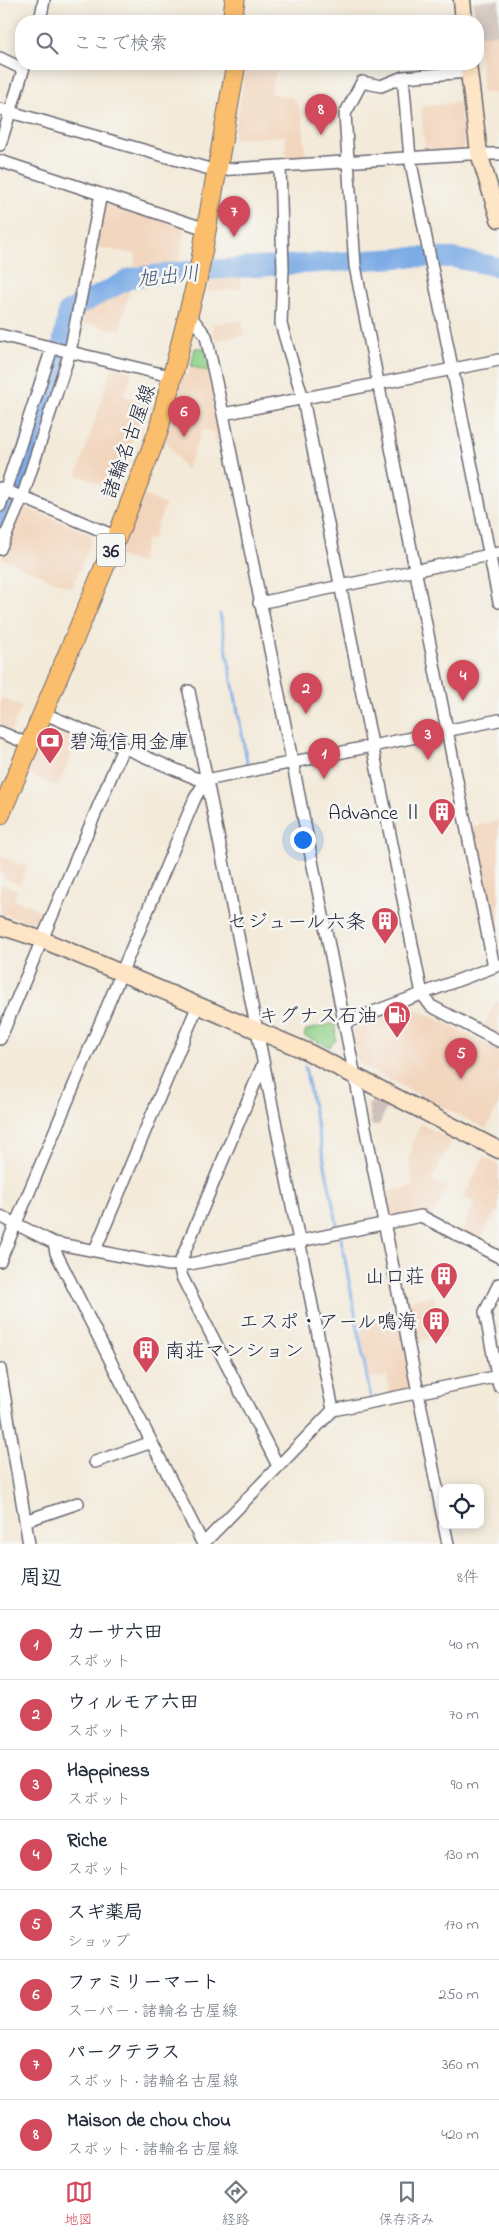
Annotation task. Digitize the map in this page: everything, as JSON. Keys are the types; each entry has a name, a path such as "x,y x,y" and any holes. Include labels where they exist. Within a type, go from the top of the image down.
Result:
{"main road":[{"path":"233,15 236,0"},
{"path":"245,15 247,0"},
{"name":"諸輪名古屋線","path":"212,169 223,70"},
{"name":"諸輪名古屋線","path":"0,783 158,432 186,311 212,169 235,70"},
{"name":"諸輪名古屋線","path":"0,815 43,714 112,535"}],"street":[{"path":"41,15 44,0"},
{"path":"462,0 463,15"},
{"path":"0,58 15,63"},
{"path":"0,145 5,110 22,70"},
{"path":"344,1023 497,966 446,731 355,261 350,162 345,114 362,82 382,86 403,77 454,70"},
{"path":"468,70 479,153 499,219"},
{"path":"403,77 410,158 452,369 494,554 499,602"},
{"path":"5,110 212,169 280,167 479,153 499,154"},
{"path":"0,161 201,227"},
{"path":"280,167 283,265 282,324 303,399 422,994 431,1006 499,1041"},
{"path":"0,549 11,493 61,350 79,306 100,194"},
{"path":"186,311 206,336 223,414 439,1498"},
{"path":"0,335 170,376"},
{"path":"0,506 11,493 61,350"},
{"path":"223,414 499,360"},
{"path":"11,493 112,535"},
{"path":"259,602 494,554"},
{"path":"189,691 333,1410"},
{"path":"43,714 195,778 206,780 499,720"},
{"path":"0,732 19,740"},
{"path":"0,1039 123,748"},
{"path":"0,1261 195,798 206,780"},
{"path":"0,926 43,940 306,1051 499,1150"},
{"path":"95,1250 198,1005"},
{"path":"263,1064 179,1266 182,1277 278,1466"},
{"path":"0,1216 54,1243 179,1266 421,1216 499,1257"},
{"path":"54,1243 56,1252 203,1544 333,1410 498,1379 485,1312 499,1284"},
{"path":"0,1369 29,1544"},
{"path":"95,1462 152,1442"},
{"path":"25,1521 78,1503"},
{"path":"445,1529 448,1544"}],"shaded area":[{"path":"499,0 499,34 484,35 484,15 474,15 473,2"},
{"path":"499,34 499,92 483,93 481,70 484,70 484,35"},
{"path":"246,70 277,70 270,93 292,98 302,112 306,160 287,162 285,136 233,139"},
{"path":"459,103 465,146 461,150 425,152 421,106"},
{"path":"108,203 181,227 184,232 178,266 134,271 136,254 96,247 103,206"},
{"path":"241,275 241,289 207,292 210,277"},
{"path":"131,283 120,330 81,323 85,308"},
{"path":"242,320 245,335 215,340 212,324"},
{"path":"191,366 210,371 224,444 213,441 215,433 203,429 186,470 164,438 183,373 188,375"},
{"path":"112,367 132,372 124,396 146,403 114,489 77,475"},
{"path":"143,494 165,505 152,540 147,539 140,563 118,556"},
{"path":"27,508 90,534 92,540 72,588 1,558 21,510"},
{"path":"0,697 22,707 11,732 0,727"},
{"path":"54,724 80,734 58,787 27,774 46,728"},
{"path":"499,821 499,954 497,953 471,827"},
{"path":"0,856 27,867 20,885 3,878 4,875 0,873"},
{"path":"0,884 17,890 14,899 50,914 46,924 38,925 0,913"},
{"path":"496,1002 499,1002 499,1036 483,1027"},
{"path":"412,1007 499,1050 499,1104 486,1129 361,1065 358,1061 352,1034 356,1027"},
{"path":"375,1100 387,1107 379,1125 372,1126 368,1105"},
{"path":"421,1124 452,1141 431,1180 447,1188 433,1217 393,1217 389,1214 385,1192 414,1186 409,1162 412,1142"},
{"path":"484,1157 499,1165 499,1213 495,1212 480,1241 461,1232 475,1203 464,1197"},
{"path":"434,1295 439,1320 446,1319 449,1336 414,1342 406,1301"},
{"path":"397,1313 412,1388 390,1395 387,1376 369,1379 358,1320"}],"green space":[{"path":"195,348 205,348 210,372 191,366"},
{"path":"335,1023 336,1040 330,1047 304,1036 306,1030"}],"waterway":[{"name":"旭出川","path":"0,525 10,502 60,356 68,311 131,278 176,272 414,257 453,258 499,267"},
{"path":"220,614 248,767"},
{"path":"305,1067 338,1229"},
{"path":"341,1238 371,1399"}],"place":[{"name":"Maison de chou chou","path":"321,135"},
{"name":"パークテラス","path":"234,237"},
{"name":"ファミリーマート","path":"184,437"},
{"name":"Riche","path":"463,701"},
{"name":"ウィルモア六田","path":"306,714"},
{"name":"Happiness","path":"428,760"},
{"name":"碧海信用金庫","path":"50,765"},
{"name":"カーサ六田","path":"324,779"},
{"name":"Advance Ⅱ","path":"442,836"},
{"name":"セジュール六条","path":"385,945"},
{"name":"キグナス石油","path":"397,1039"},
{"name":"スギ薬局","path":"461,1079"},
{"name":"山口荘","path":"444,1300"},
{"name":"エスポ・アール鳴海","path":"436,1345"},
{"name":"南荘マンション","path":"146,1374"}]}
